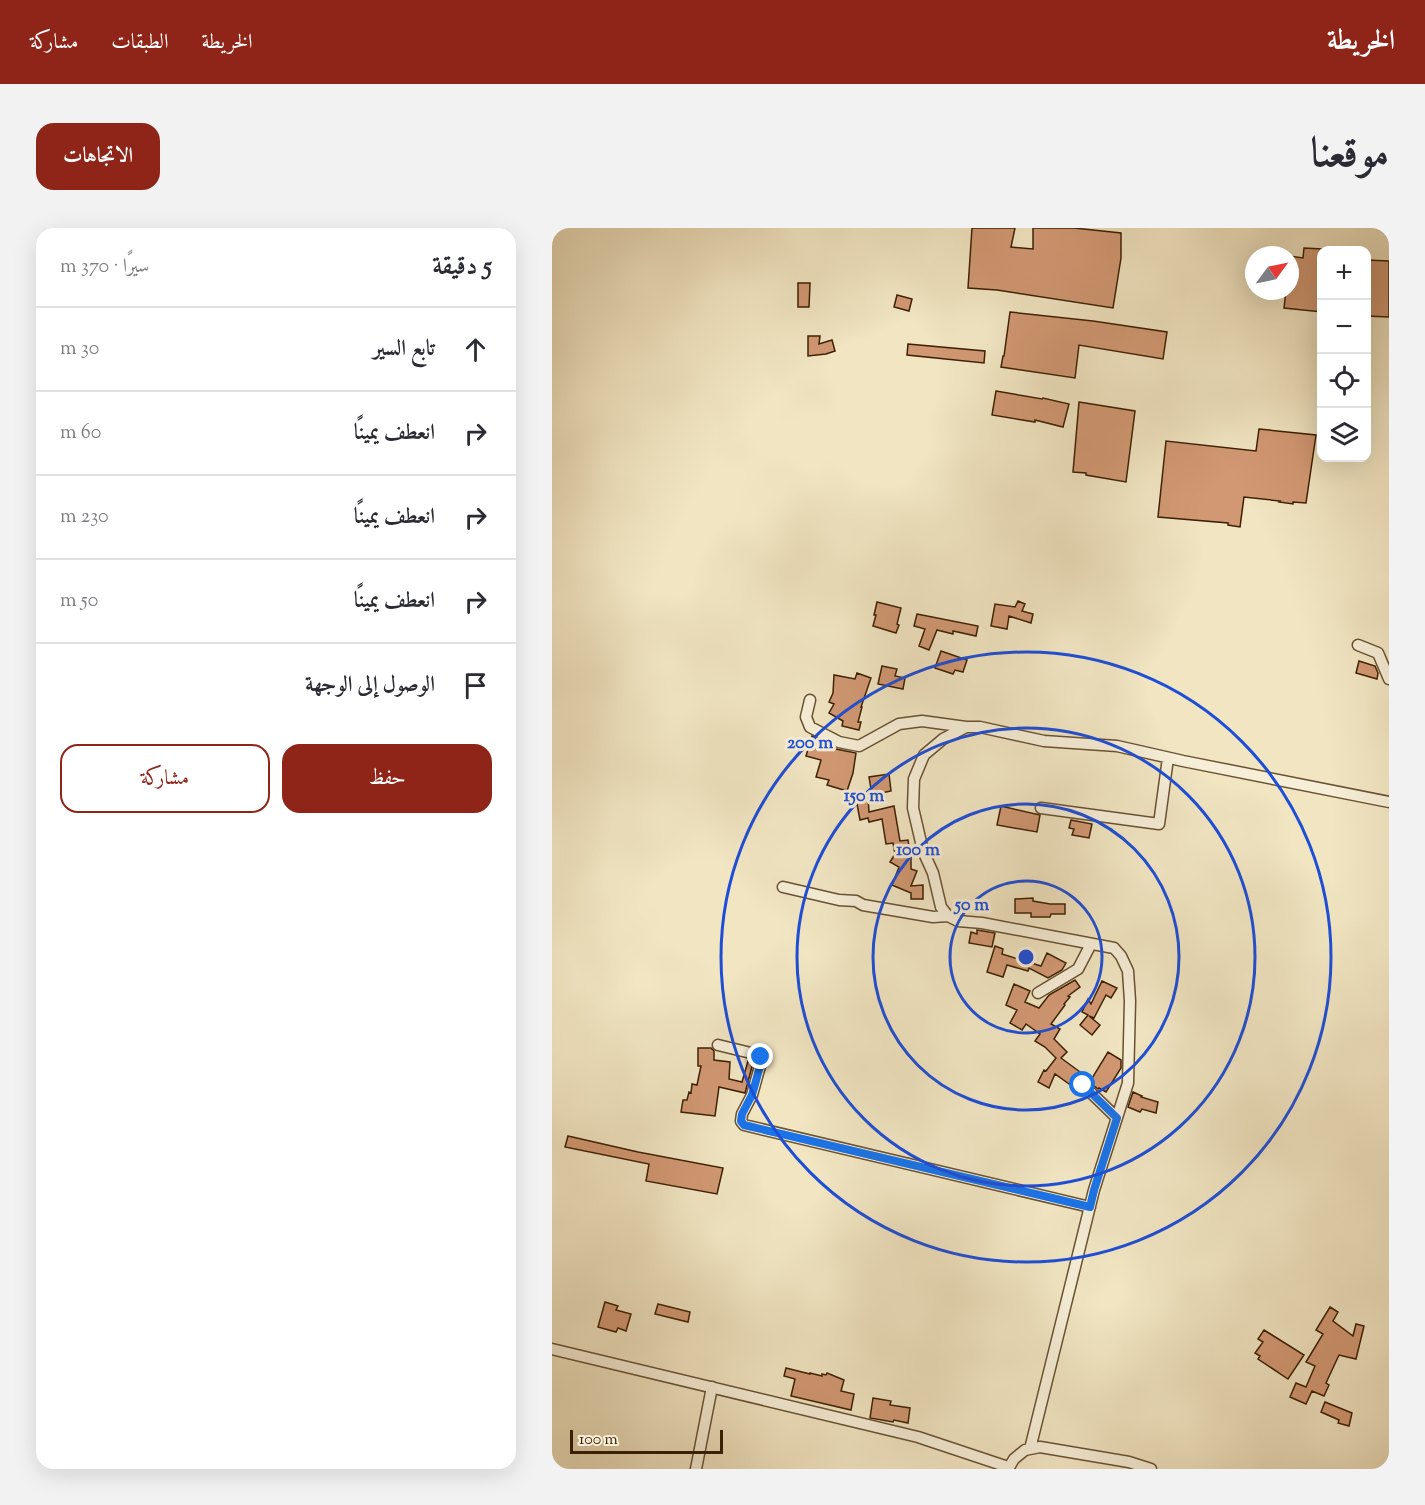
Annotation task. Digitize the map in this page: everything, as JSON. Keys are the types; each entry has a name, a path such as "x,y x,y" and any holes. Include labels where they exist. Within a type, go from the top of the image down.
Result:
{"street":[{"path":"1358,645 1378,653 1389,679"},
{"path":"810,700 806,717 810,727 839,742 859,746 899,724 922,721 980,727 1044,741 1118,746 1389,802"},
{"path":"966,727 943,739 924,755 914,779 912,808 923,851 933,873 941,907 948,916 958,921 982,923 1114,948 1121,956 1128,971 1130,1001 1128,1083 1094,1190 1030,1449"},
{"path":"1041,808 1159,824 1168,758"},
{"path":"783,886 839,900 856,901 863,905 933,917 948,916"},
{"path":"1038,993 1078,969 1091,944"},
{"path":"717,1045 759,1055 762,1059 752,1095 742,1114 741,1121 744,1125 1090,1207"},
{"path":"1083,1085 1117,1118"},
{"path":"552,1349 918,1437 1008,1468 1014,1458 1025,1450 1040,1447 1129,1462 1151,1469"},
{"path":"696,1469 712,1387"}],"building":[{"path":"972,228 1015,228 1011,247 1033,249 1033,228 1074,228 1121,233 1121,258 1113,308 997,290 968,288"},
{"path":"1304,248 1317,249 1317,311 1284,308 1285,300 1299,300 1299,257 1303,258"},
{"path":"1371,260 1389,261 1389,317 1371,316"},
{"path":"798,283 810,283 809,307 798,307"},
{"path":"897,295 912,299 909,311 894,307"},
{"path":"1010,312 1167,332 1163,359 1079,345 1075,378 1001,367"},
{"path":"808,336 820,336 819,344 832,340 835,351 808,356"},
{"path":"908,344 985,351 984,363 907,355"},
{"path":"996,391 1069,404 1063,427 1035,420 1035,422 992,415"},
{"path":"1079,402 1135,411 1126,482 1073,472"},
{"path":"1259,429 1316,435 1306,503 1293,502 1293,504 1244,497 1240,527 1228,525 1228,523 1158,517 1166,441 1256,451"},
{"path":"1018,601 1025,604 1022,611 1033,614 1031,623 1009,616 1007,629 991,626 995,604 1015,607"},
{"path":"877,602 901,608 896,633 873,626"},
{"path":"917,614 978,626 976,636 937,630 929,650 919,646 925,629 914,626"},
{"path":"941,651 967,660 963,672 955,670 953,674 935,668"},
{"path":"1359,661 1375,666 1378,673 1377,679 1356,673"},
{"path":"882,666 897,669 895,676 905,678 903,689 878,684"},
{"path":"857,673 871,678 861,707 859,730 842,726 843,721 829,713 834,704 829,702 833,693 834,675 855,679"},
{"path":"812,736 836,749 856,753 847,791 827,785 829,780 816,777 821,760 806,756"},
{"path":"889,774 891,791 872,795 869,777"},
{"path":"868,798 869,812 894,806 900,841 908,840 911,869 917,871 911,886 923,885 923,899 911,899 911,893 892,885 899,867 890,862 895,854 893,843 886,844 882,819 869,822 868,818 860,820 856,799"},
{"path":"1001,806 1040,815 1037,832 997,825"},
{"path":"1071,820 1092,824 1089,838 1072,835 1074,829 1069,828"},
{"path":"1033,898 1033,901 1065,904 1065,914 1031,917 1031,913 1015,913 1015,899"},
{"path":"977,930 995,933 992,947 969,943 971,932 977,934"},
{"path":"995,946 1003,949 1002,954 1041,966 1047,953 1066,963 1062,970 1048,978 1029,968 1028,971 1007,965 1003,977 987,972"},
{"path":"1075,980 1080,987 1068,996 1070,997 1051,1024 1060,1029 1054,1039 1067,1052 1061,1058 1091,1080 1108,1052 1121,1060 1121,1068 1106,1092 1084,1078 1077,1080 1076,1089 1055,1074 1049,1088 1038,1082 1044,1070 1046,1071 1056,1058 1035,1041 1040,1034 1026,1024 1022,1030 1010,1023 1017,1010 1006,1005 1014,984 1030,991 1025,1002 1039,1008 1049,995"},
{"path":"1102,981 1117,988 1111,998 1106,995 1094,1018 1089,1016 1100,1025 1092,1035 1080,1025 1088,1015 1082,1012 1088,999 1091,1004"},
{"path":"698,1048 711,1048 714,1051 714,1060 730,1062 729,1079 742,1082 748,1061 753,1063 745,1093 719,1087 715,1116 681,1112 683,1100 687,1100 689,1092 691,1093 692,1084 697,1085 701,1066 698,1066"},
{"path":"1133,1092 1158,1102 1156,1113 1142,1109 1140,1112 1128,1107"},
{"path":"568,1136 723,1168 717,1194 646,1181 649,1164 565,1147"},
{"path":"605,1302 618,1306 616,1310 631,1314 626,1331 618,1328 616,1332 598,1327"},
{"path":"658,1304 690,1312 688,1322 655,1314"},
{"path":"1330,1307 1338,1312 1333,1321 1353,1336 1356,1324 1364,1326 1356,1359 1339,1355 1326,1383 1329,1385 1324,1396 1312,1391 1306,1404 1290,1397 1296,1383 1306,1387 1315,1366 1306,1362 1323,1334 1316,1330"},
{"path":"1264,1330 1304,1355 1288,1379 1258,1359 1260,1356 1255,1353 1263,1342 1258,1339"},
{"path":"786,1368 822,1376 827,1373 844,1380 841,1391 854,1394 851,1410 791,1396 795,1379 784,1376"},
{"path":"873,1398 891,1401 890,1405 910,1408 908,1423 870,1418"},
{"path":"1325,1402 1352,1413 1349,1426 1338,1423 1339,1420 1321,1412"}],"route":[{"path":"761,1057 752,1095 742,1114 741,1121 744,1125 1090,1207 1117,1118 1083,1085"}]}
